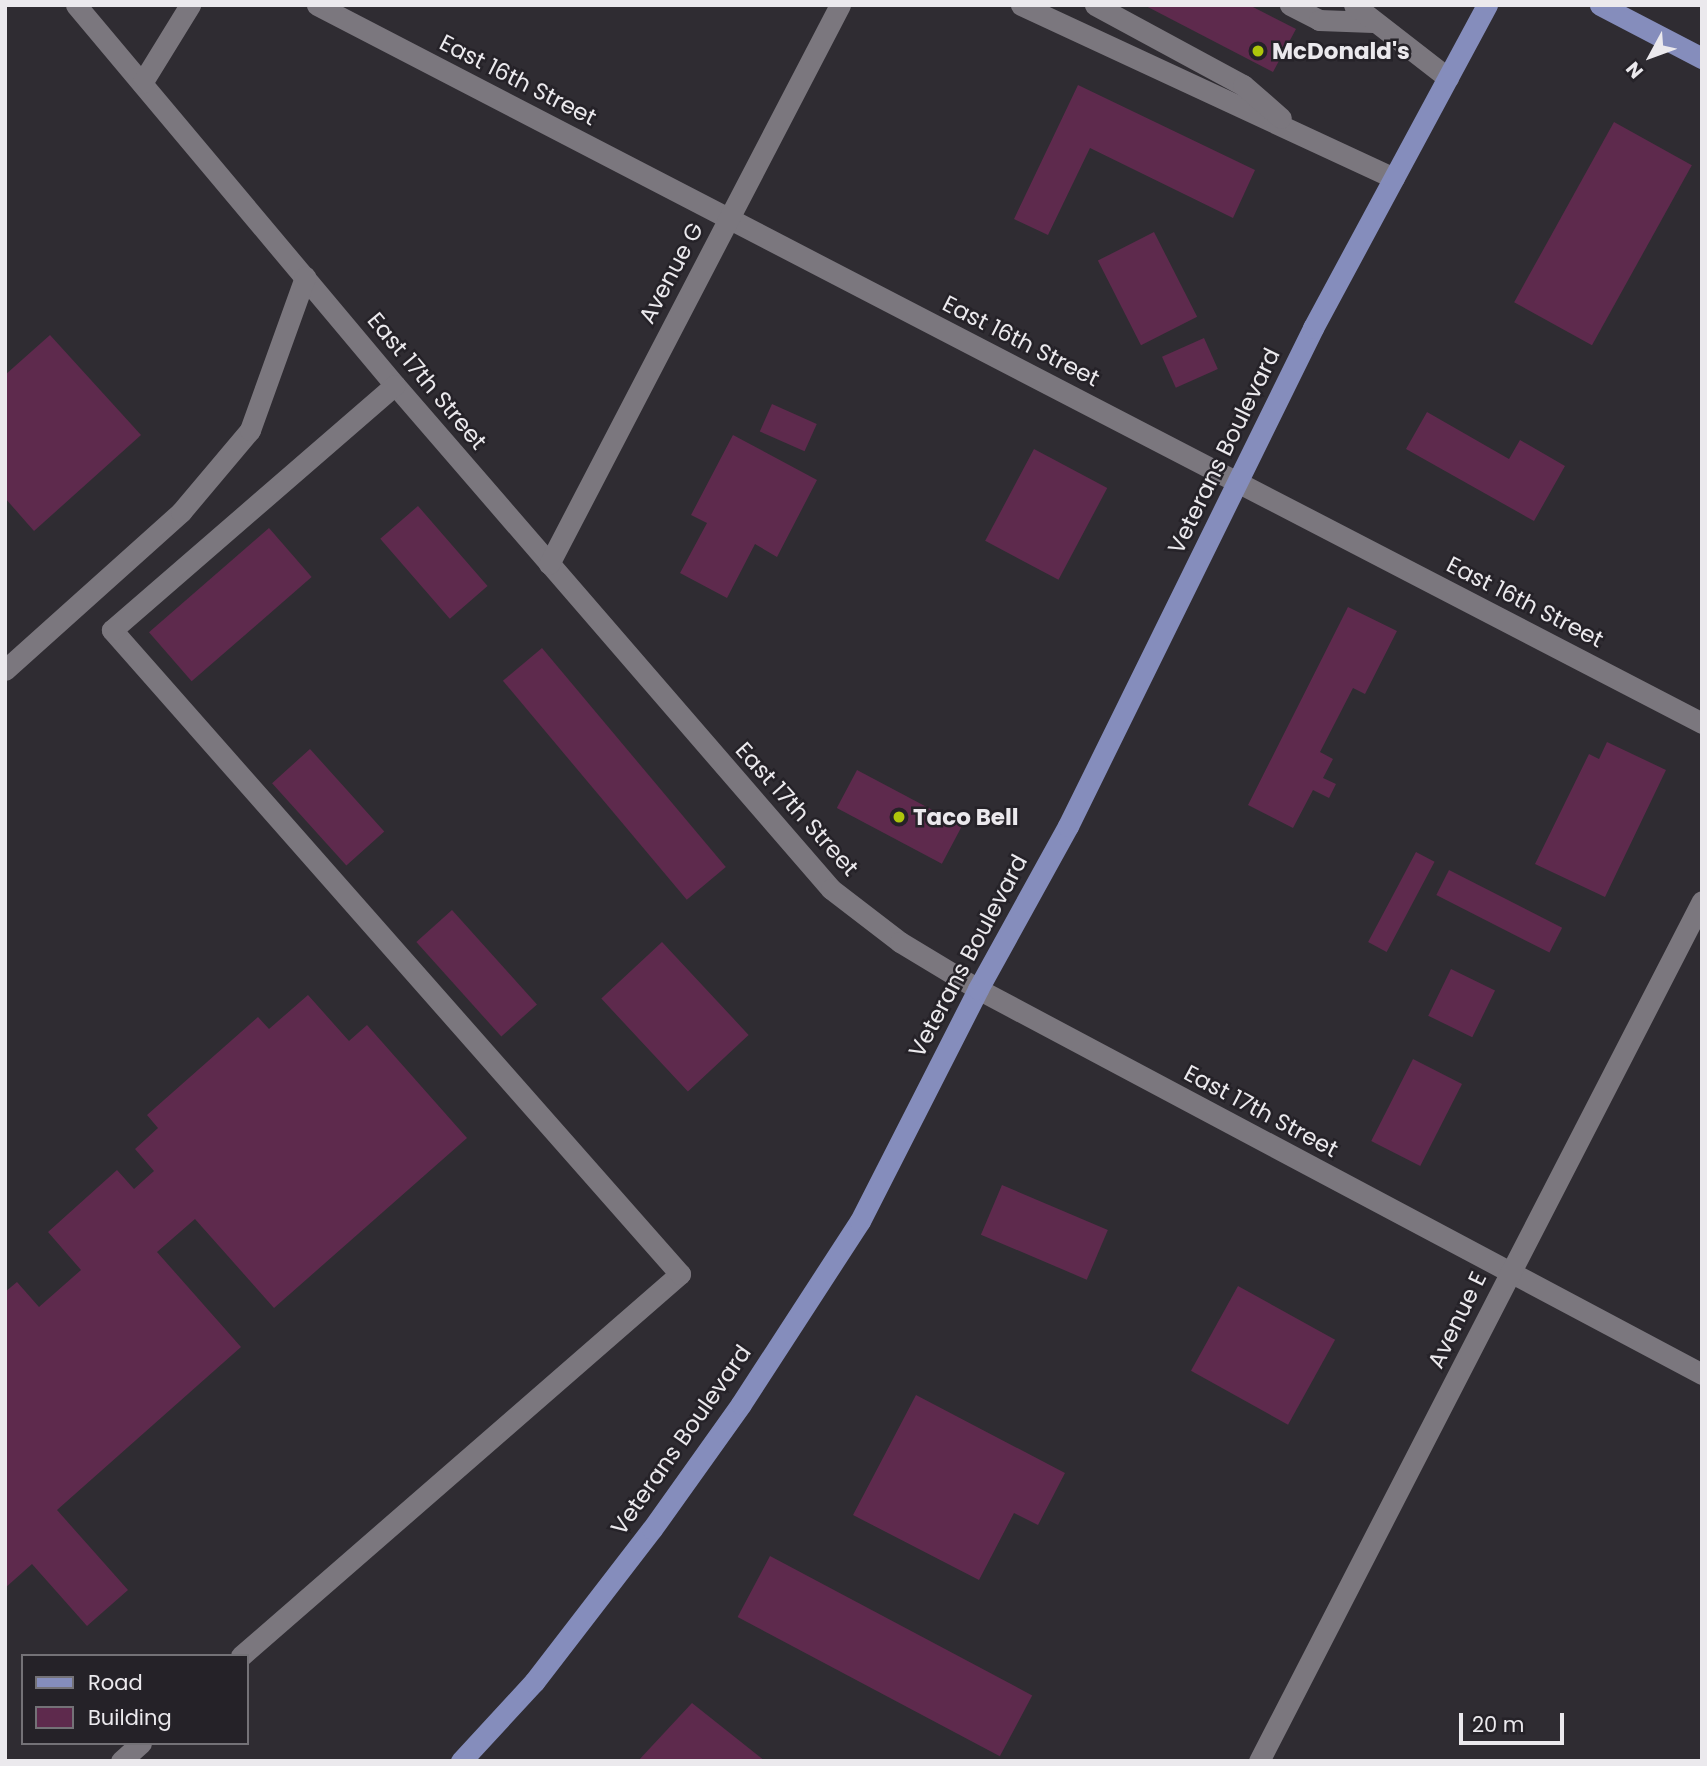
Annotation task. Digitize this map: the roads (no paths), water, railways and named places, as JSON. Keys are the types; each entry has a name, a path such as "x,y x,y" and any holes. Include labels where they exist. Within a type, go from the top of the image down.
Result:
{"main road":[{"name":"Veterans Boulevard","path":"461,1761 534,1682 741,1404 860,1222 978,989 1068,826 1238,482 1394,178 1487,5"},
{"path":"1601,5 1702,58"}],"street":[{"name":"East 17th Street","path":"76,5 395,385 831,889 900,942 978,989 1702,1374"},
{"path":"142,83 190,5"},
{"name":"East 16th Street","path":"317,5 1702,723"},
{"name":"Avenue G","path":"549,564 840,5"},
{"path":"1021,5 1394,178"},
{"path":"1095,5 1243,85 1302,136"},
{"path":"1290,5 1319,20 1373,22"},
{"path":"1354,5 1448,78"},
{"path":"5,670 181,512 250,430 305,277"},
{"path":"243,1654 680,1274 112,630 395,385"},
{"name":"Avenue E","path":"1258,1761 1702,901"},
{"path":"121,1761 139,1745"}],"place":[{"name":"McDonald's","path":"1258,51"},
{"name":"Taco Bell","path":"899,817"}]}
